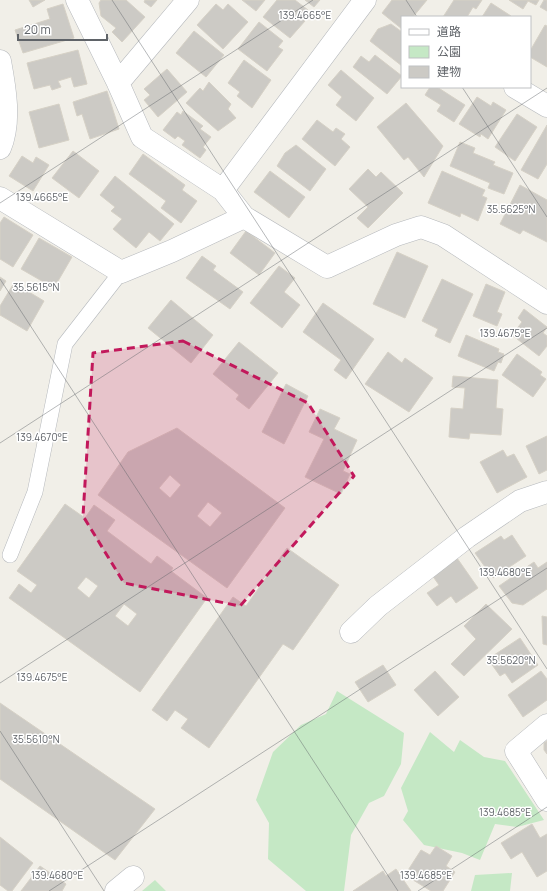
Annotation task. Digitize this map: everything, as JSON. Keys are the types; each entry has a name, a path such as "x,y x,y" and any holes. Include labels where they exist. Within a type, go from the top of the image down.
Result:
{"street":[{"path":"77,0 118,83 142,137 223,190 244,217 327,267 396,235 421,227 443,235 547,303"},
{"path":"118,83 188,0"},
{"path":"223,190 365,0"},
{"path":"0,61 6,110 3,141 0,148"},
{"path":"517,88 547,106"},
{"path":"0,198 121,272 172,251 244,217"},
{"path":"351,632 378,606 467,537 520,501 547,492"},
{"path":"547,725 516,751 547,800"},
{"path":"116,891 133,877"}],"lane":[{"path":"10,555 35,492 65,344 121,272"}],"highlighted area":[{"path":"183,341 308,403 354,476 240,606 124,583 83,516 93,353"}],"green space":[{"path":"337,691 404,733 401,764 384,796 369,803 351,835 344,891 306,891 268,859 269,823 256,800 273,752 301,725 326,714"},
{"path":"430,732 454,752 460,740 484,757 505,761 544,820 517,827 495,824 480,860 462,853 424,845 403,820 408,811 401,788"},
{"path":"512,873 510,891 471,891 475,875"},
{"path":"155,880 166,891 142,891"}],"building":[{"path":"29,0 45,0 33,7"},
{"path":"101,0 126,0 145,17 122,42 112,32 116,28 101,16 99,3"},
{"path":"145,0 157,0 151,7 144,2"},
{"path":"242,0 265,0 256,11"},
{"path":"277,0 295,0 308,10 302,18 305,21 290,38 263,17"},
{"path":"305,0 320,0 314,7"},
{"path":"392,0 427,0 414,16 401,16 401,28 382,13"},
{"path":"454,0 482,0 476,9 473,7 468,16 444,16"},
{"path":"509,0 539,0 536,5 528,1 523,9"},
{"path":"544,0 547,0 547,11 540,7"},
{"path":"491,3 511,16 483,16"},
{"path":"63,4 74,38 23,53 15,30 50,19 47,9"},
{"path":"216,4 223,10 228,4 248,22 223,49 197,25"},
{"path":"259,22 283,41 278,47 283,50 267,71 238,49"},
{"path":"391,24 401,31 401,65 370,41 378,29"},
{"path":"545,25 547,26 547,67 531,58 531,49"},
{"path":"194,31 224,55 206,77 176,53"},
{"path":"78,50 87,84 74,87 71,77 58,81 61,87 52,90 50,85 34,89 27,63"},
{"path":"375,55 401,75 387,94 353,67 361,56 369,62"},
{"path":"244,60 271,80 252,108 237,96 240,92 228,83"},
{"path":"167,69 187,92 158,117 144,100 150,95 144,89"},
{"path":"341,70 374,98 356,121 336,105 342,97 328,85"},
{"path":"209,82 231,104 228,109 236,118 218,131 186,103 200,88 203,91"},
{"path":"429,88 439,88 465,105 454,122 437,111 441,105 425,95"},
{"path":"107,91 119,129 90,139 82,114 77,116 73,102"},
{"path":"477,97 491,106 493,102 506,110 488,139 481,134 480,137 459,124"},
{"path":"406,103 443,146 424,177 408,157 404,160 377,127"},
{"path":"59,104 69,140 39,148 29,112"},
{"path":"183,111 203,126 200,129 211,137 203,147 206,150 200,158 182,145 185,141 178,136 175,139 163,130 177,112 181,115"},
{"path":"517,114 537,127 515,161 495,147"},
{"path":"317,120 333,132 336,128 345,134 341,139 350,147 335,166 302,139"},
{"path":"547,125 547,164 538,179 521,170"},
{"path":"460,142 475,148 473,153 495,162 493,165 513,173 504,194 488,188 490,183 450,166"},
{"path":"296,145 326,169 310,191 277,166 285,153"},
{"path":"73,151 99,171 79,198 52,178"},
{"path":"143,154 185,185 182,190 197,201 181,223 161,208 166,201 129,174"},
{"path":"22,156 33,163 36,157 49,165 33,191 9,176"},
{"path":"368,169 376,177 381,172 403,193 368,228 357,218 368,207 349,189"},
{"path":"270,171 305,197 289,218 254,192"},
{"path":"442,171 485,190 482,196 487,198 478,221 461,213 460,217 428,203"},
{"path":"115,176 174,224 160,241 149,232 136,248 113,229 122,219 111,211 115,207 100,195"},
{"path":"520,185 547,200 547,242 523,230 520,234 500,224"},
{"path":"4,217 33,235 13,267 0,259 0,223"},
{"path":"246,231 275,253 259,275 230,253"},
{"path":"39,238 72,257 54,288 21,269"},
{"path":"397,252 428,266 405,318 373,304"},
{"path":"202,256 216,266 213,270 243,292 230,309 186,278"},
{"path":"279,266 295,278 284,292 300,305 282,328 250,303"},
{"path":"0,277 6,281 0,291"},
{"path":"442,279 473,294 450,343 435,336 438,329 422,321"},
{"path":"14,283 44,301 27,331 0,315 0,306"},
{"path":"486,284 505,292 497,312 502,314 497,326 473,316"},
{"path":"171,300 213,335 191,363 148,328"},
{"path":"323,303 374,339 346,379 334,370 341,360 303,332"},
{"path":"524,309 547,327 543,333 547,336 547,346 539,356 512,335 522,322 518,318"},
{"path":"466,335 499,349 498,352 504,354 501,363 498,362 494,371 458,356"},
{"path":"239,342 278,373 249,409 236,399 239,395 213,374"},
{"path":"388,352 402,363 405,358 433,378 409,412 365,384"},
{"path":"517,354 542,372 540,375 546,379 533,397 502,375"},
{"path":"453,376 498,380 496,408 503,409 501,435 470,433 469,439 449,437 451,408 463,409 465,388 452,387"},
{"path":"286,384 308,396 284,444 262,432"},
{"path":"320,409 340,418 334,429 357,440 343,471 350,474 341,494 305,477 324,439 309,432"},
{"path":"177,428 285,508 227,588 98,495 128,452","holes":["170,475 181,485 170,498 159,488","208,502 222,513 210,527 197,516"]},
{"path":"547,436 547,470 539,474 526,446"},
{"path":"503,450 507,457 514,454 527,477 497,493 480,462"},
{"path":"65,504 85,518 94,505 115,520 107,531 151,564 157,556 173,568 171,571 207,598 140,692 9,598 19,584 31,593 37,585 17,571","holes":["86,577 98,586 89,598 77,588","124,604 137,614 128,626 115,616"]},
{"path":"512,535 526,556 493,578 475,553 501,536 504,540"},
{"path":"287,548 339,585 293,650 283,644 209,748 181,728 188,719 175,710 167,721 152,710 233,597 246,606"},
{"path":"457,558 478,588 456,603 451,596 437,606 427,593 439,585 432,575"},
{"path":"534,562 538,568 547,562 547,589 523,605 512,603 499,586"},
{"path":"486,604 512,629 464,676 451,664 476,639 464,626"},
{"path":"542,616 547,617 547,645 543,644"},
{"path":"520,638 538,665 512,683 505,673 500,676 488,659"},
{"path":"383,665 396,685 368,702 355,682"},
{"path":"435,671 459,697 438,716 414,690"},
{"path":"541,671 547,679 547,700 523,717 508,695"},
{"path":"0,703 155,809 115,860 0,779"},
{"path":"547,741 547,754 544,750 544,743"},
{"path":"532,824 540,838 547,834 547,871 537,877 522,852 511,859 501,843"},
{"path":"0,837 33,863 12,891 8,891 0,885"},
{"path":"436,846 452,856 446,866 455,872 443,891 431,891 405,875 421,850 430,855"},
{"path":"40,866 66,884 62,891 21,891"},
{"path":"396,869 411,891 353,891 383,871 386,876"}]}
